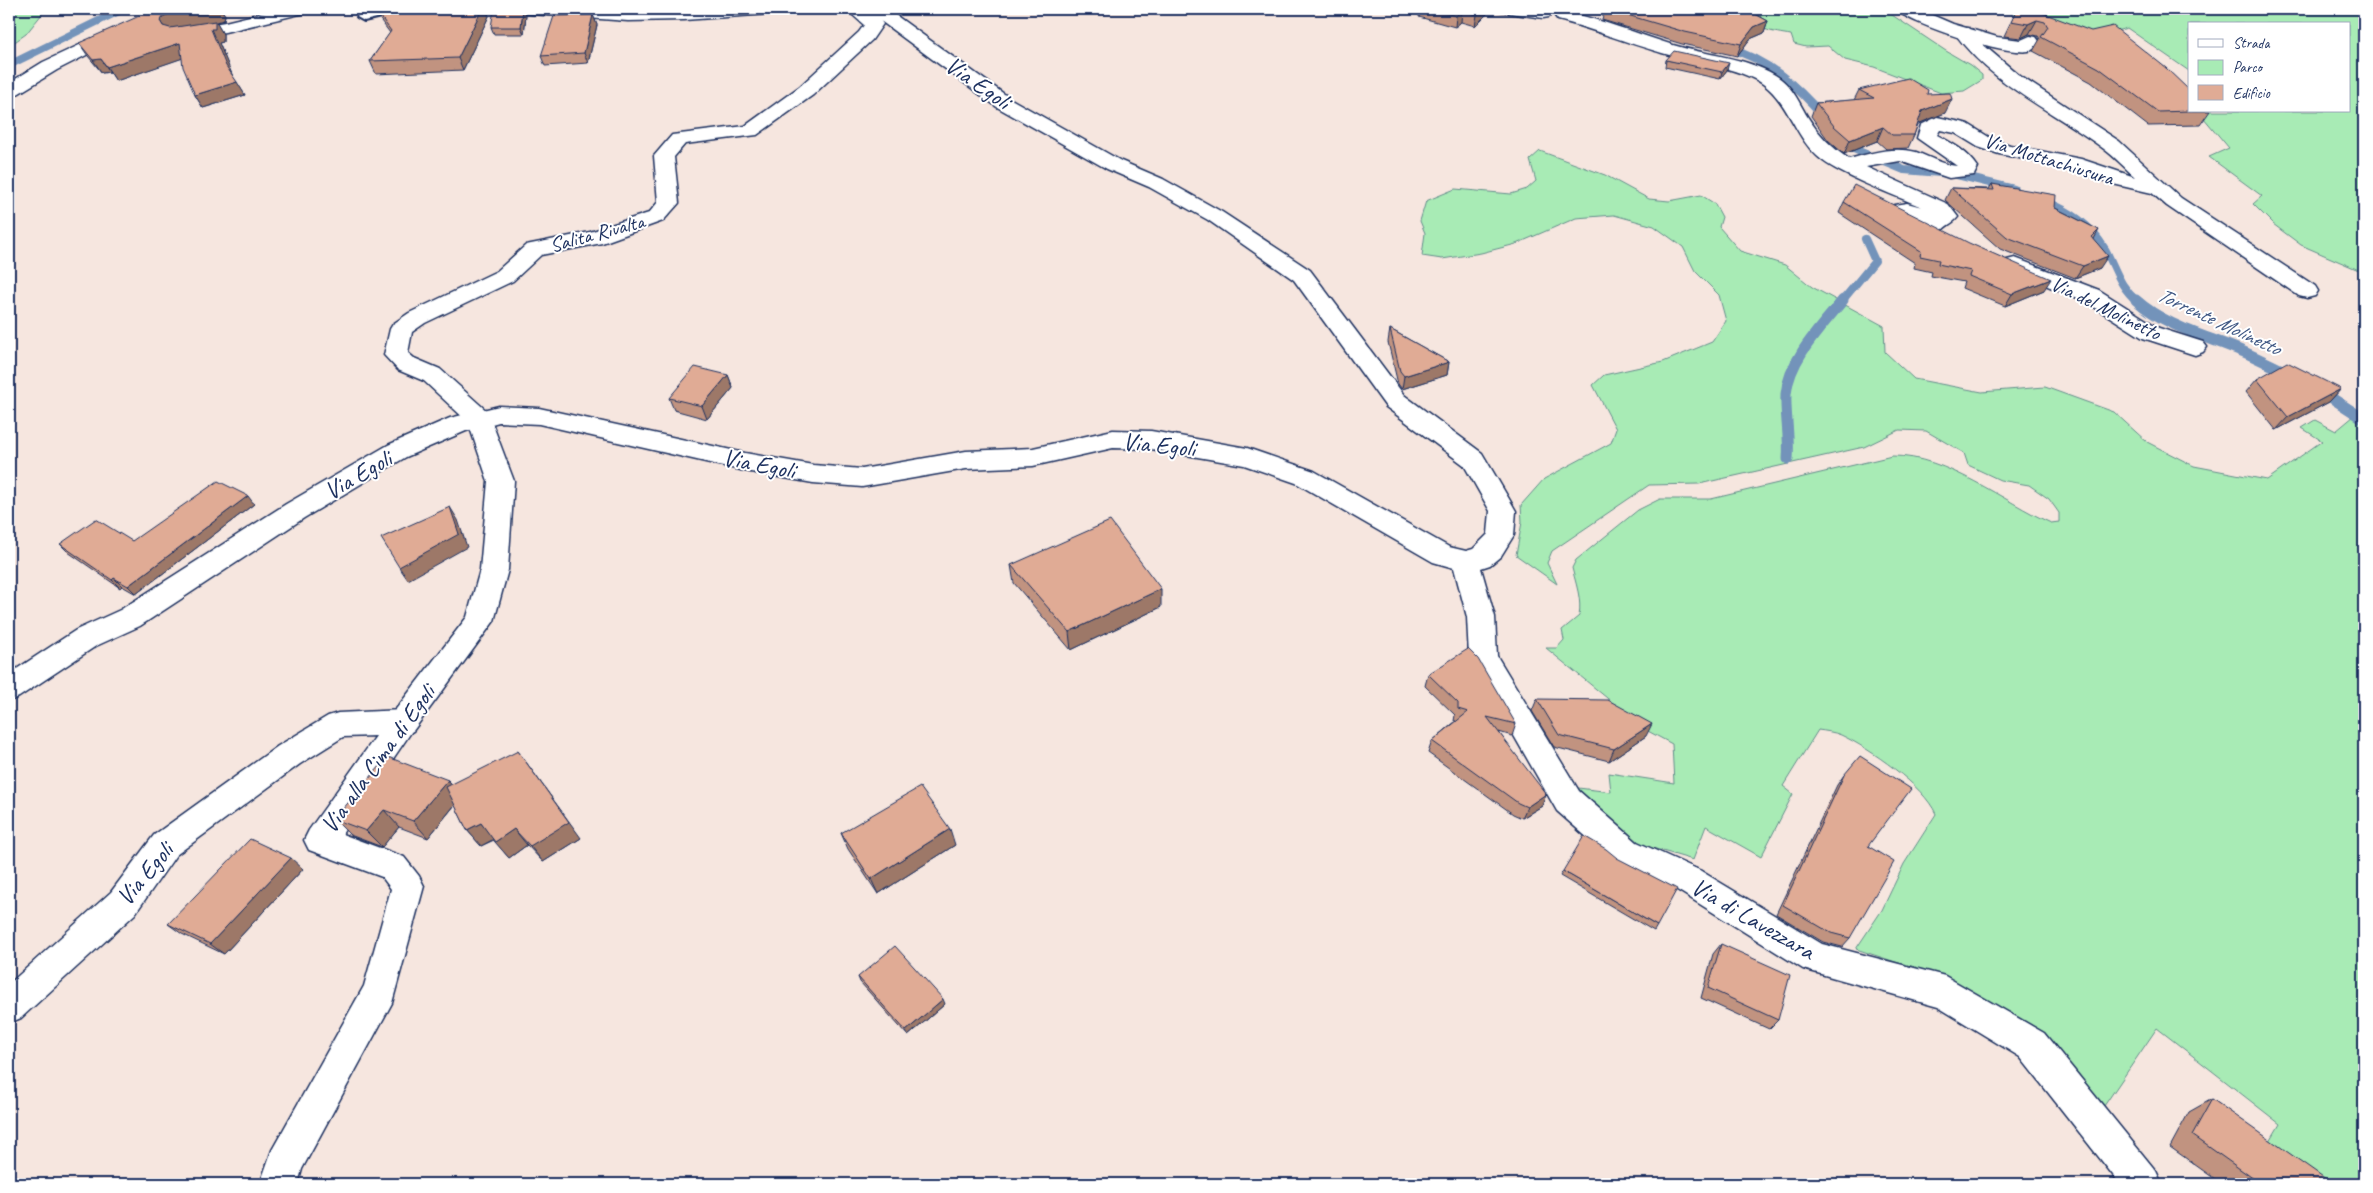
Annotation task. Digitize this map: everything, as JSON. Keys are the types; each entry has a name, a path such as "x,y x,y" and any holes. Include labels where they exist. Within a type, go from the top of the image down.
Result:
{"street":[{"path":"179,34 225,27 298,9"},
{"path":"532,9 628,16 684,15 770,9"},
{"name":"Salita Rivalta","path":"479,418 432,375 406,364 396,355 401,329 418,318 505,276 534,250 594,238 656,217 669,203 664,156 672,145 679,139 750,131 806,91 866,36 874,24 854,9"},
{"name":"Via Egoli","path":"9,690 86,638 130,618 295,511 398,451 438,432 479,418 499,414 539,416 745,462 813,474 862,478 966,460 1033,457 1113,440 1151,440 1247,457 1305,477 1415,542 1442,555 1466,561 1481,558 1492,549 1501,535 1504,511 1473,459 1395,400 1302,275 1215,216 1156,183 1114,165 1004,103 888,18 860,9"},
{"path":"1515,9 1542,13"},
{"name":"Via Mottachiusura","path":"1905,9 1921,17 1963,32 2009,46 2026,46 2030,41"},
{"path":"1564,16 1596,24 1668,49 1729,64 1768,79 1788,96 1798,117 1824,152 1846,166 1898,190 1936,204 1947,217 1945,220 1940,221 1905,208 1901,210 1950,236"},
{"path":"9,91 94,42 129,28"},
{"name":"Via Mottachiusura","path":"1963,32 1974,46 2013,80 2112,144 2174,202 2307,291"},
{"name":"Via Mottachiusura","path":"1846,166 1899,155 1938,169 1960,172 1967,170 1965,163 1949,150 1927,138 1928,129 1932,126 1948,124 1961,128 1985,142 2006,150 2074,163 2120,180 2158,188"},
{"name":"Via del Molinetto","path":"1998,259 2091,295 2151,333 2195,348"},
{"name":"Via alla Cima di Egoli","path":"279,1184 285,1162 380,991 408,886 393,867 320,840 403,722 480,621 494,570 501,481 479,418"},
{"name":"Via di Lavezzara","path":"1466,561 1481,617 1483,657 1568,801 1626,852 1690,881 1815,958 1946,993 2032,1045 2143,1184"},
{"name":"Via Egoli","path":"9,1006 124,903 165,845 289,755 338,725 403,722"}],"lane":[{"path":"364,17 397,9"}],"green space":[{"path":"9,9 46,9 26,34 9,46"},
{"path":"1750,9 1883,9 1970,65 1982,75 1982,80 1964,91 1941,93 1874,67 1845,60 1828,46 1806,47 1794,44 1791,35 1759,27 1745,13"},
{"path":"2002,9 2364,9 2364,278 2361,271 2301,245 2273,224 2253,204 2262,196 2209,157 2229,148 2199,112 2350,112 2350,22 2188,22 2188,70 2127,28 2087,39 2063,35"},
{"path":"1540,151 1605,175 1649,199 1669,201 1701,195 1715,204 1722,217 1719,227 1740,251 1785,265 1812,287 1884,326 1885,352 1914,379 1982,392 2045,387 2114,412 2147,442 2194,466 2267,480 2322,441 2302,428 2315,420 2336,431 2354,416 2364,422 2364,1184 2309,1184 2264,1151 2280,1124 2157,1028 2104,1106 2024,1023 1923,971 1856,949 1882,910 1904,864 1936,814 1930,803 1908,780 1880,758 1841,735 1818,730 1783,786 1793,794 1761,857 1706,826 1693,860 1639,844 1570,787 1611,792 1609,773 1674,783 1672,744 1646,730 1546,648 1557,648 1564,640 1562,630 1579,616 1579,598 1572,568 1576,560 1638,510 1660,499 1711,499 1892,456 1933,463 1954,471 2051,523 2059,522 2059,513 2049,499 2029,485 2000,480 1968,465 1964,453 1926,431 1899,430 1864,447 1699,484 1649,485 1552,551 1547,563 1557,584 1516,555 1522,522 1521,505 1544,479 1611,443 1616,429 1593,385 1604,375 1663,362 1712,342 1726,321 1719,295 1695,271 1683,247 1654,226 1614,215 1576,218 1516,244 1481,253 1442,259 1422,256 1425,233 1420,221 1426,201 1455,189 1511,194 1527,189 1536,181 1530,160"}],"building":[{"path":"172,9 206,9 165,15 160,21 163,26 170,28 215,21 215,29 211,29 226,66 237,82 195,95 183,67 180,43 107,67 101,59 93,60 79,43 146,13"},
{"path":"375,9 482,9 458,58 370,61 391,31"},
{"path":"494,9 523,9 521,27 491,27"},
{"path":"1431,9 1483,9 1477,15 1462,10 1456,16"},
{"path":"1607,9 1746,9 1768,21 1754,27 1741,44 1685,32"},
{"path":"2017,9 2032,9 2091,31 2113,26 2166,68 2188,89 2188,111 2158,112 2099,68 2041,37 2048,27 2045,22 2037,20 2028,24 2011,21"},
{"path":"593,15 584,53 541,56 554,16"},
{"path":"1674,51 1729,63 1722,72 1666,60"},
{"path":"1908,78 1928,90 1927,94 1950,93 1952,99 1922,111 1914,135 1892,135 1883,127 1850,140 1834,126 1816,103 1874,98 1859,90"},
{"path":"1992,184 2056,195 2055,208 2099,230 2092,237 2108,256 2083,266 2007,237 1951,188 1994,190"},
{"path":"1854,185 1969,243 2051,279 2012,294 1969,276 1971,271 1938,264 1939,260 1920,256 1921,251 1844,202"},
{"path":"1390,329 1449,362 1404,376 1400,371"},
{"path":"2287,362 2341,389 2288,417 2257,379"},
{"path":"695,367 728,375 702,406 669,398"},
{"path":"218,481 248,496 128,586 114,578 112,580 60,544 96,519 132,541"},
{"path":"450,507 459,534 399,567 381,538"},
{"path":"1110,521 1161,589 1069,632 1011,565"},
{"path":"1468,649 1478,659 1516,724 1487,717 1546,794 1527,807 1518,803 1432,741 1468,712 1458,709 1458,703 1428,674"},
{"path":"1537,699 1608,700 1652,724 1614,749 1559,735"},
{"path":"518,751 569,822 530,846 514,829 495,842 481,823 467,830 446,787"},
{"path":"1860,756 1911,789 1868,846 1894,862 1850,938 1831,933 1783,905 1844,775"},
{"path":"388,757 448,780 413,821 384,810 366,831 334,819"},
{"path":"920,787 950,829 871,879 841,833"},
{"path":"1584,836 1617,858 1677,889 1657,926 1563,871"},
{"path":"250,839 291,858 210,944 168,924"},
{"path":"1721,944 1790,975 1778,1020 1708,988"},
{"path":"895,946 943,999 906,1031 858,977"},
{"path":"2212,1099 2326,1179 2324,1184 2261,1184 2192,1135"}],"waterway":[{"path":"9,65 123,9"},
{"name":"Torrente Molinetto","path":"1727,48 1769,66 1792,84 1824,117"},
{"name":"Torrente Molinetto","path":"1844,141 1849,147 1904,170 1953,174 2014,189"},
{"name":"Torrente Molinetto","path":"2043,200 2071,214 2093,232 2105,249 2122,283 2136,300"},
{"path":"1842,301 1875,261 1865,239"},
{"path":"1788,459 1786,402 1788,381 1793,368 1808,344 1843,300"},
{"name":"Torrente Molinetto","path":"2136,300 2160,317 2174,324 2244,352 2290,374"},
{"name":"Torrente Molinetto","path":"2321,391 2364,419"}]}
